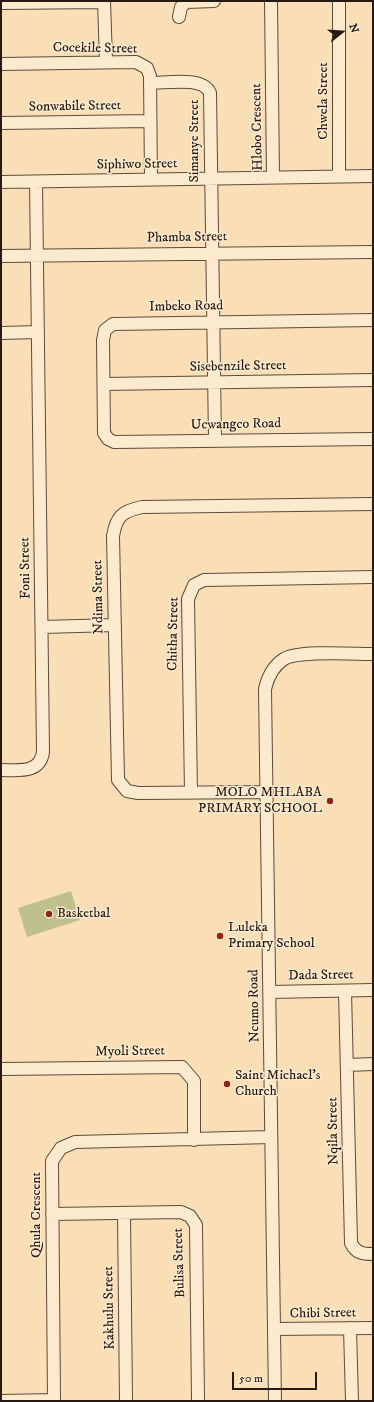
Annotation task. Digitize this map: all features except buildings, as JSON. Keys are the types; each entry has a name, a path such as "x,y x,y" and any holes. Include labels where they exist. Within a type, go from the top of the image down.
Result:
{"street":[{"path":"1,3 104,1 106,61"},
{"path":"179,17 181,7 186,2 214,1"},
{"name":"Hlobo Crescent","path":"271,1 273,177 373,176"},
{"name":"Chwela Street","path":"339,1 340,176"},
{"name":"Cocekile Street","path":"1,64 106,61 141,63 149,70 151,179"},
{"name":"Simanye Street","path":"150,83 196,82 205,85 209,90 215,440"},
{"name":"Sonwabile Street","path":"1,123 150,121"},
{"name":"Siphiwo Street","path":"1,182 273,177"},
{"name":"Foni Street","path":"1,770 27,770 38,765 42,757 42,627 36,182"},
{"name":"Phamba Street","path":"1,256 373,252"},
{"name":"Imbeko Road","path":"104,433 103,340 105,330 109,325 373,320"},
{"path":"1,333 38,332"},
{"name":"Sisebenzile Street","path":"104,384 373,380"},
{"name":"Ucwangco Road","path":"104,433 108,439 118,442 373,439"},
{"name":"Ndima Street","path":"266,792 131,792 123,788 118,780 113,536 115,524 125,512 142,507 373,504"},
{"name":"Chitha Street","path":"191,793 188,599 194,585 204,580 373,577"},
{"path":"42,627 115,625"},
{"name":"Ncumo Road","path":"275,1401 265,689 269,673 285,658 302,655 373,654"},
{"name":"Dada Street","path":"270,992 373,990"},
{"name":"Nqila Street","path":"345,991 351,1243 355,1250 363,1254 373,1254"},
{"path":"347,1065 373,1064"},
{"name":"Myoli Street","path":"1,1069 182,1066 194,1081 194,1140"},
{"name":"Qhula Crescent","path":"54,1400 52,1161 61,1148 75,1142 271,1137"},
{"name":"Bulisa Street","path":"52,1214 181,1212 190,1216 196,1224 198,1401"},
{"name":"Kakhulu Street","path":"124,1214 126,1401"},
{"path":"350,1328 352,1401"},
{"name":"Chibi Street","path":"274,1329 373,1328"},
{"path":"1,1401 54,1400"}],"green space":[{"name":"Basketbal","path":"71,891 80,920 27,937 18,908"}],"place":[{"name":"MOLO MHLABA PRIMARY SCHOOL","path":"330,801"},
{"name":"Basketbal","path":"49,914"},
{"name":"Luleka Primary School","path":"220,936"},
{"name":"Saint Michael's Church","path":"227,1084"}]}
